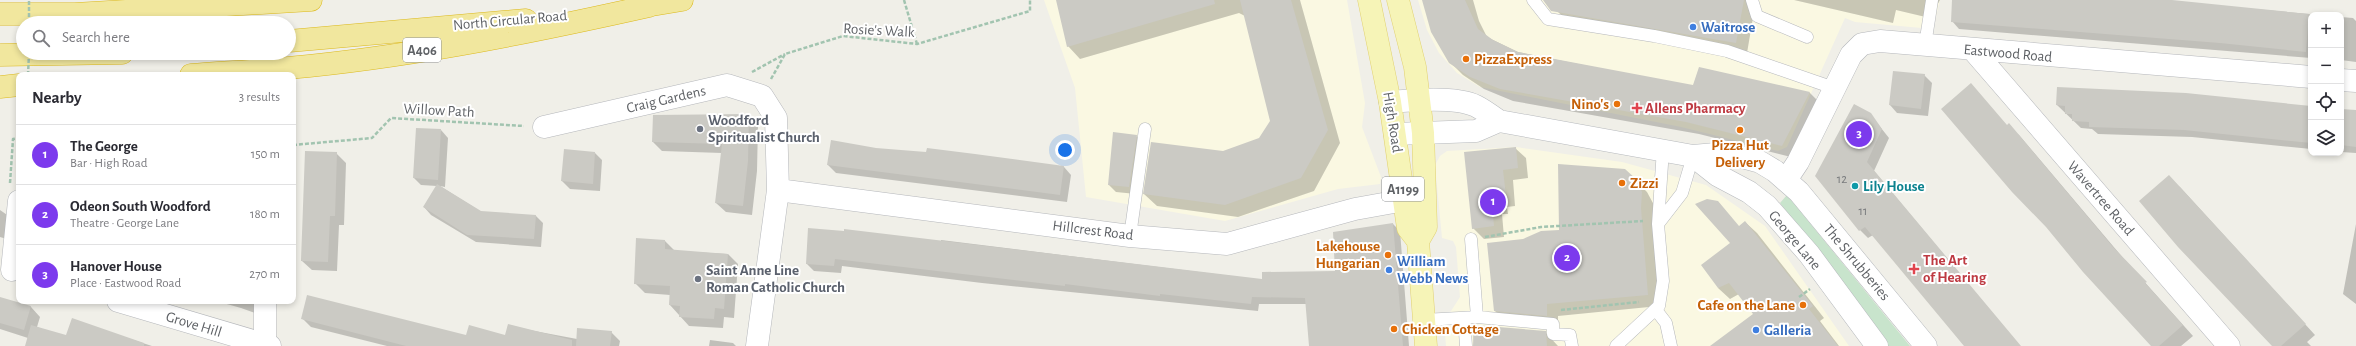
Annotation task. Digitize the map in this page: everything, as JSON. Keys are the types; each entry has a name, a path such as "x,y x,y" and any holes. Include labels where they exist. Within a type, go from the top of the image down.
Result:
{"highway":[{"path":"0,14 82,13 311,0"},
{"name":"North Circular Road","path":"296,41 427,27 537,19 649,6 682,0"},
{"name":"A406","path":"231,72 310,66 430,49 539,31 649,6"},
{"path":"0,55 16,55"},
{"path":"0,86 16,85"}],"main road":[{"name":"High Road","path":"1369,0 1390,102 1408,228 1418,242 1426,346"},
{"name":"High Road","path":"1398,0 1415,67 1423,133 1426,227 1418,242"}],"street":[{"name":"Eastwood Road","path":"1767,206 1798,162 1850,55 1862,44 1880,41 1973,50 2308,77"},
{"name":"Wavertree Road","path":"1973,50 2229,346"},
{"path":"2344,80 2356,81"},
{"name":"Craig Gardens","path":"544,127 727,85 762,96"},
{"path":"757,346 778,190 776,118 762,96"},
{"name":"George Lane","path":"1390,102 1419,99 1466,103 1475,106 1499,121 1664,149 1693,156 1727,153 1760,162 1786,180"},
{"path":"1395,134 1476,132 1499,121"},
{"name":"George Lane","path":"1693,156 1717,175 1749,192 1767,206 1809,254 1877,346"},
{"name":"The Shrubberies","path":"1786,180 1926,346"},
{"name":"Hillcrest Road","path":"778,190 1130,236 1227,244 1355,209 1404,200"},
{"path":"10,269 16,221"},
{"name":"Grove Hill","path":"128,304 267,345"},
{"path":"265,304 267,345"}],"lane":[{"path":"1533,0 1548,19 1727,51 1834,88"},
{"path":"1752,0 1757,16 1807,38"},
{"path":"1924,45 1932,0"},
{"path":"1130,236 1144,128"},
{"path":"1616,346 1659,306 1664,281 1658,224 1664,149"},
{"path":"1658,224 1682,194 1693,156"},
{"path":"1471,239 1477,318"},
{"path":"1656,310 1666,323 1671,346"},
{"path":"1464,318 1466,346"},
{"path":"1424,320 1477,318 1553,324 1553,334 1570,335 1572,346"}],"path":[{"path":"29,16 30,0"},
{"path":"904,0 917,44"},
{"name":"Rosie's Walk","path":"727,85 785,54 843,36 917,44 1030,11 1030,0"},
{"path":"762,96 785,54"},
{"path":"28,72 29,60"},
{"name":"Willow Path","path":"296,145 372,138 391,118 544,127"},
{"path":"16,138 13,139 9,206 16,205"},
{"path":"1471,239 1541,227 1638,220 1658,224"},
{"path":"1559,310 1647,301"}],"shaded area":[{"path":"1044,0 1347,0 1365,103 1362,127 1381,177 1380,184 1338,189 1225,221 1086,197 1075,88"},
{"path":"1418,0 1940,0 1933,29 1855,22 1845,18 1787,147 1778,151 1681,127 1480,87 1457,73 1439,53 1427,30"},
{"path":"1516,147 1622,162 1706,185 1765,226 1849,346 1446,346 1444,322 1460,297 1456,247 1453,241 1442,238 1435,165 1440,156 1447,151"}],"green space":[{"path":"1787,195 1910,346 1887,346 1780,203"}],"building":[{"path":"1056,0 1214,0 1215,4 1067,47"},
{"path":"1240,0 1291,0 1328,130 1301,178 1225,205 1143,194 1151,142 1223,151 1259,138 1270,121"},
{"path":"1422,0 1465,0 1478,29 1493,40 1518,52 1693,85 1699,67 1810,92 1782,146 1686,122 1500,89 1470,77 1449,63 1431,32"},
{"name":"Waitrose","path":"1543,0 1744,0 1736,43 1551,11"},
{"path":"1952,0 2172,0 2308,14 2306,52 2220,43 1951,22"},
{"path":"1893,71 1925,74 1921,109 1889,105"},
{"path":"1971,83 2007,125 2009,123 2113,247 2147,282 2145,283 2183,325 2159,346 2151,346 2083,272 2046,227 2012,192 1941,109"},
{"path":"2057,87 2186,93 2308,106 2308,143 2184,130 2089,127 2089,122 2072,121 2072,114 2065,114 2065,106 2056,105"},
{"path":"1854,104 1871,113 1882,129 1867,162 2021,346 1964,346 1865,227 1859,231 1815,176"},
{"path":"2344,109 2356,110 2356,147 2344,145"},
{"name":"Woodford Spiritualist Church","path":"749,114 748,161 743,206 715,203 722,144 652,142 653,115"},
{"path":"416,128 441,129 438,180 413,178"},
{"path":"1113,132 1137,135 1129,187 1108,185"},
{"path":"831,140 876,148 926,152 927,148 1064,166 1060,195 827,165"},
{"path":"1516,147 1518,168 1503,170 1506,196 1497,197 1498,204 1492,204 1494,226 1472,229 1464,152"},
{"path":"564,149 595,152 593,184 561,181"},
{"path":"305,151 337,152 335,216 330,216 328,262 301,261"},
{"path":"1558,164 1625,169 1636,179 1642,192 1641,208 1648,295 1547,304 1547,316 1494,311 1487,243 1523,239 1541,231 1559,230"},
{"path":"2169,175 2306,324 2281,346 2272,346 2178,247 2139,201"},
{"path":"437,184 481,211 536,215 534,239 467,235 423,207"},
{"path":"1707,199 1718,201 1739,226 1745,221 1813,306 1809,309 1838,346 1710,346 1753,314 1729,283 1718,288 1701,265 1730,243 1695,204"},
{"path":"1393,223 1403,346 1309,346 1305,298 1252,297 1251,304 1160,294 1160,296 1065,284 1065,286 835,259 834,266 806,264 808,228 844,231 844,229 1262,279 1262,272 1335,271 1333,232"},
{"name":"Saint Anne Line Roman Catholic Church","path":"636,238 665,240 665,249 728,254 724,309 715,308 714,319 679,317 680,306 669,305 670,286 634,284"},
{"path":"307,295 466,335 469,325 505,335 508,324 572,340 572,346 406,346 301,319"},
{"path":"0,297 16,302 16,304 31,306 24,330 0,323"},
{"path":"72,318 144,343 144,346 25,346 31,325 66,335"},
{"path":"1474,325 1546,331 1547,346 1473,346"},
{"path":"577,328 612,331 610,346 576,346"}],"place":[{"name":"Waitrose","path":"1693,27"},
{"name":"PizzaExpress","path":"1466,59"},
{"name":"Nino's","path":"1617,104"},
{"name":"Allens Pharmacy","path":"1637,108"},
{"name":"Woodford Spiritualist Church","path":"700,129"},
{"name":"Pizza Hut Delivery","path":"1740,130"},
{"name":"Hanover House","path":"1859,134"},
{"name":"Zizzi","path":"1622,183"},
{"name":"Lily House","path":"1855,186"},
{"name":"The George","path":"1493,202"},
{"name":"Lakehouse Hungarian","path":"1388,255"},
{"name":"Odeon South Woodford","path":"1567,258"},
{"name":"The Art of Hearing","path":"1914,269"},
{"name":"William Webb News","path":"1389,270"},
{"name":"Saint Anne Line Roman Catholic Church","path":"698,279"},
{"name":"Cafe on the Lane","path":"1803,305"},
{"name":"Chicken Cottage","path":"1394,329"},
{"name":"Galleria","path":"1756,330"}]}
